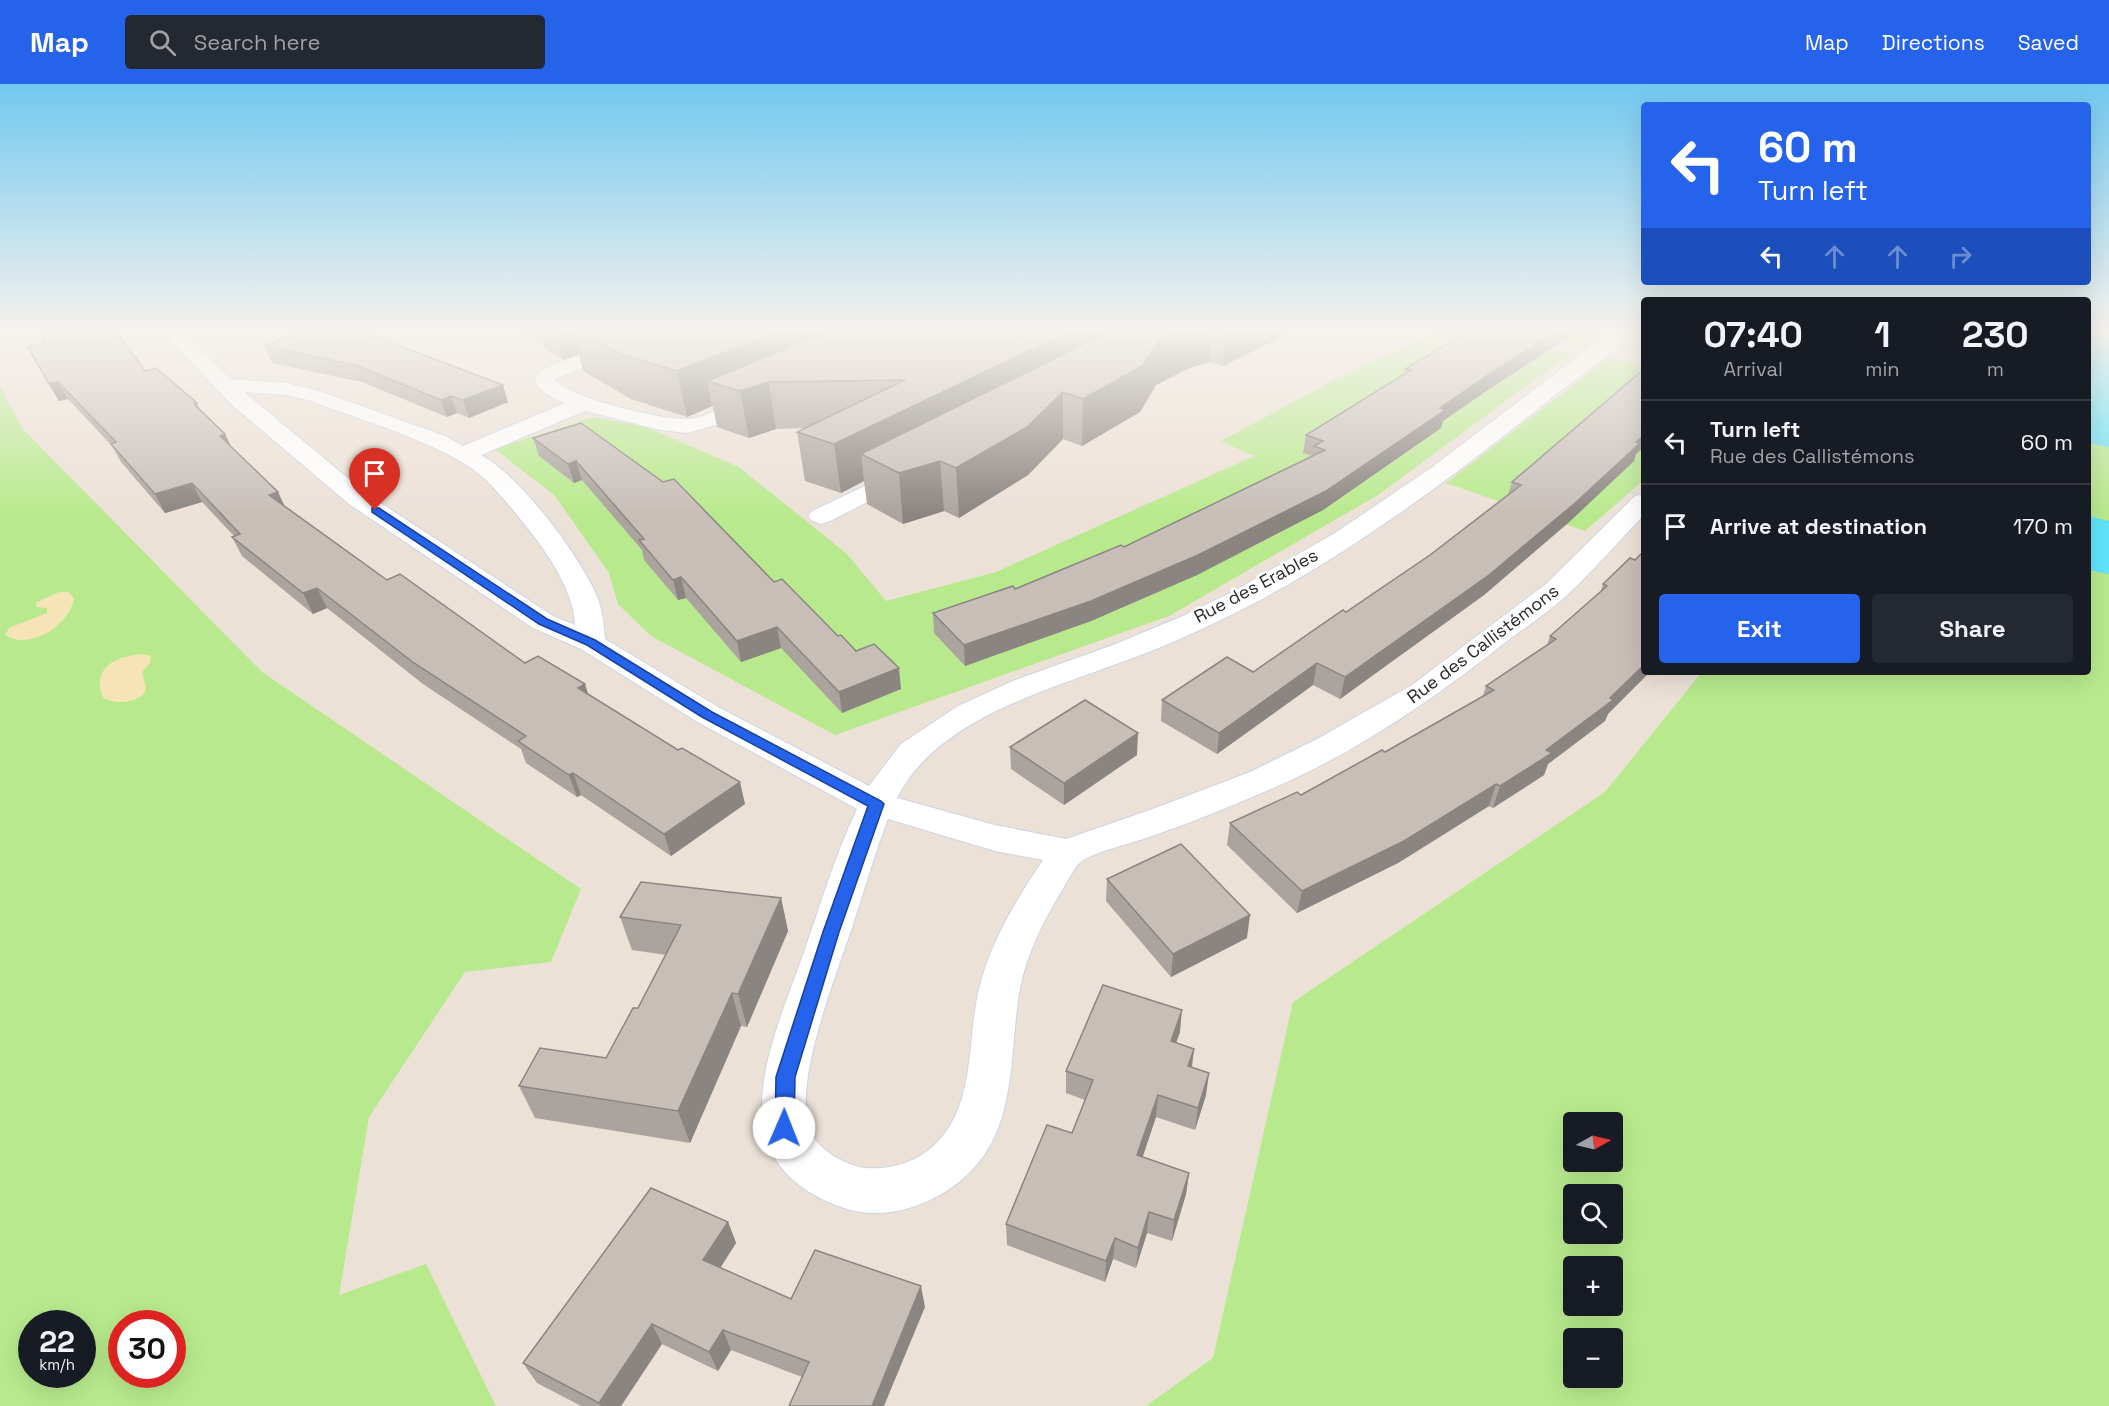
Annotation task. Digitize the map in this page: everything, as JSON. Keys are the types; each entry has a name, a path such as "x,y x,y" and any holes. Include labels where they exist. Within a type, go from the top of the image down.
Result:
{"street":[{"name":"Rue des Callistémons","path":"234,393 358,499 543,622 591,643 707,714 876,804 995,838 1067,852 1164,819 1262,780 1331,746 1423,692 1556,590 1641,504"},
{"path":"300,393 315,396 437,441 494,474 562,555 575,578 589,619 591,643"},
{"path":"562,393 585,403 675,427 699,424 772,393"},
{"name":"Rue des Erables","path":"876,804 908,756 966,714 986,702 1030,683 1110,656 1180,627 1245,596 1385,513 1542,393"},
{"path":"463,454 585,403"},
{"path":"821,516 926,463"},
{"path":"876,804 839,909 786,1077 784,1128 794,1149 814,1169 842,1187 879,1191 914,1186 955,1160 975,1130 986,1091 994,1020 1006,963 1024,922 1067,852"}],"green space":[{"path":"0,393 3,393 23,429 262,672 581,889 551,962 465,972 369,1117 339,1295 426,1264 496,1406 0,1406"},
{"path":"1311,393 1517,393 1378,495 1169,616 835,735 651,636 618,604 609,573 555,496 495,449 594,417 646,427 739,467 847,554 886,601 996,572 1254,456 1221,441"},
{"path":"1564,393 1641,393 1641,483 1585,531 1446,483"},
{"path":"2091,393 2109,393 2109,1406 1146,1406 1213,1358 1293,1002 1605,792 1700,675 2091,675"}],"sand":[{"path":"59,592 69,592 74,599 71,609 56,626 36,638 25,640 5,635 9,628 47,613 47,608 36,607 37,602"},
{"path":"143,654 151,656 150,663 142,672 146,687 144,694 134,700 124,702 103,698 100,678 108,665 124,657"}],"water":[{"path":"2091,393 2109,393 2109,447 2091,444"},
{"path":"2091,517 2109,521 2109,574 2091,571"}],"building":[{"path":"68,393 185,393 225,434 220,436 278,492 269,495 387,580 400,574 525,663 538,656 585,684 578,688 678,750 682,748 740,782 664,834 573,773 569,775 518,741 526,736 414,663 317,588 303,593 232,537 240,534 192,483 155,494 111,444 116,442"},
{"path":"423,393 482,393 463,400 451,396 441,400"},
{"path":"879,393 941,393 834,444 797,432"},
{"path":"986,393 1062,393 1027,427 956,468 940,461 899,473 861,454"},
{"path":"1065,393 1094,393 1083,399"},
{"path":"1374,393 1462,393 1440,408 1445,410 1326,491 1198,555 1091,601 964,645 933,613 1013,586 1015,589 1121,545 1124,547 1325,450 1314,446 1323,441 1306,435"},
{"path":"1616,393 1641,393 1641,438 1636,442 1640,443 1574,504 1489,575 1345,677 1317,663 1219,733 1162,700 1227,657 1253,672 1343,610 1346,612 1430,555 1521,485 1512,482"},
{"path":"581,423 663,482 674,479 774,582 782,579 838,636 841,635 856,651 874,644 899,668 839,692 777,627 737,641 681,577 673,580 639,540 644,539 576,461 568,464 533,438"},
{"path":"1641,554 1641,668 1610,698 1613,700 1546,750 1552,753 1500,786 1496,784 1404,841 1302,891 1230,823 1297,792 1301,795 1382,750 1385,752 1494,690 1486,686 1556,639 1550,636 1607,586 1603,584 1630,558 1635,560"},
{"path":"1085,700 1138,733 1064,783 1010,747"},
{"path":"1181,844 1250,915 1173,954 1107,879"},
{"path":"641,882 781,898 738,994 732,993 678,1111 519,1086 540,1048 606,1058 633,1008 638,1008 681,925 620,917"},
{"path":"1103,985 1182,1010 1171,1041 1194,1049 1188,1066 1209,1073 1198,1108 1158,1095 1137,1155 1189,1173 1174,1220 1149,1212 1138,1248 1115,1238 1106,1261 1006,1224 1047,1125 1072,1133 1093,1080 1066,1071"},
{"path":"651,1188 728,1222 703,1260 791,1299 815,1250 921,1286 872,1406 789,1406 809,1362 723,1330 709,1352 652,1324 599,1403 523,1363"}],"route":[{"path":"375,510 543,622 591,643 707,714 876,804 831,932 786,1077 784,1128"}]}
